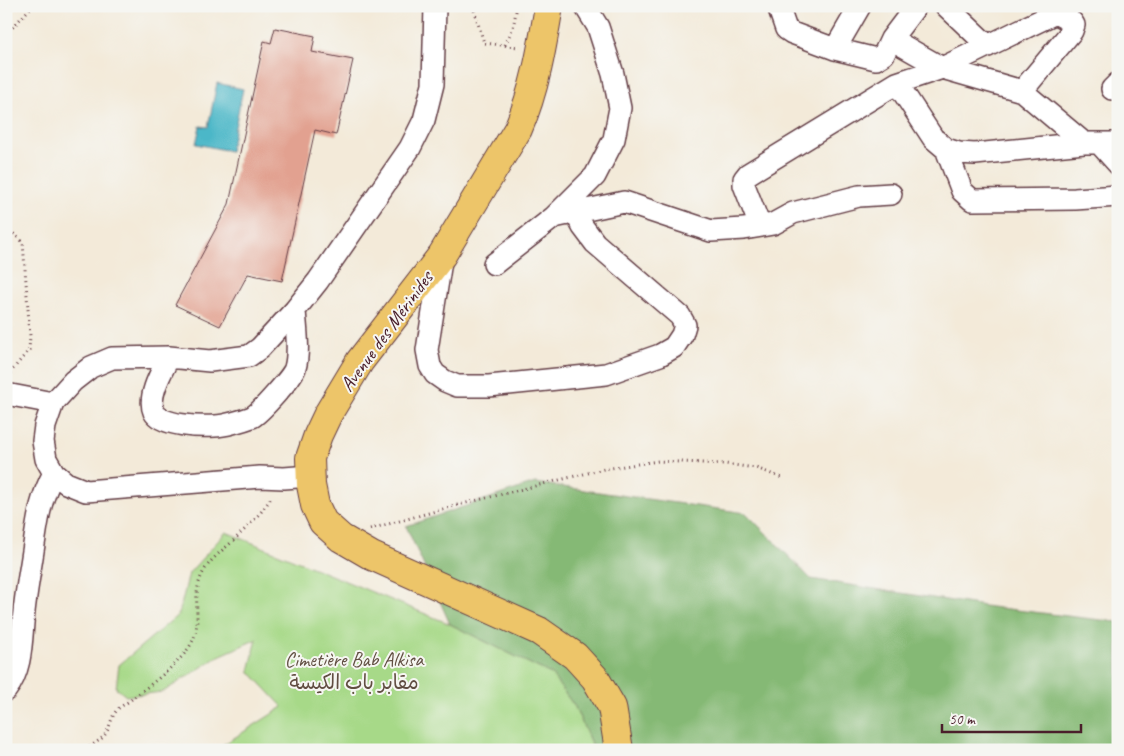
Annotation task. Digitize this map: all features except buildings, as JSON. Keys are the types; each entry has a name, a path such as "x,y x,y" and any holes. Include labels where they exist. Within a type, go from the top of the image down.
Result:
{"main road":[{"name":"Avenue des Mérinides","path":"549,6 530,97 521,122 510,143 442,255 360,361 328,414 315,441 310,458 296,477 323,522 341,538 372,556 539,631 574,656 595,678 612,707 618,750"}],"street":[{"path":"296,477 260,477 86,491 66,483 54,473 46,459 43,441 45,426 53,403 73,381 91,367 112,358 169,358 210,361 249,356 260,348 295,310 318,281 410,148 424,120 432,84 435,6"},
{"path":"494,264 554,217 595,176 614,139 620,108 613,74 598,27 585,6"},
{"path":"778,6 777,9 786,29 792,33 835,49 876,59 884,54 891,39 916,6"},
{"path":"835,49 860,6"},
{"path":"946,6 988,46"},
{"path":"760,226 744,186 744,179 748,174 897,83 942,68 1057,9 1072,22 1074,25 1072,31 1022,91"},
{"path":"891,39 942,68 1022,91 1100,143 1118,164"},
{"path":"897,83 933,138 946,149 959,153 975,154 1100,143"},
{"path":"946,149 962,192 972,200 1075,199 1118,196"},
{"path":"554,217 624,202 711,231 744,229 773,224 793,213 859,196 892,194"},
{"path":"442,255 427,350 430,366 435,374 457,386 489,386 606,374 660,355 674,347 682,335 685,325 680,316 595,243 575,212"},
{"path":"169,358 154,390 154,411 160,418 179,424 217,426 254,416 280,390 295,369 297,345 295,310"},
{"path":"6,394 53,403"},
{"path":"6,690 13,681 19,663 24,610 40,507 44,490 54,473"}],"path":[{"path":"6,35 32,6"},
{"path":"476,6 474,10 484,43 522,47"},
{"path":"505,45 513,28 518,6"},
{"path":"6,227 23,242 30,336 29,350 6,376"},
{"path":"341,538 458,505 604,469 658,461 725,464 756,468 782,478"},
{"path":"85,750 103,737 111,719 119,709 181,657 193,640 197,622 197,587 205,569 268,503 296,477"}],"green space":[{"path":"535,483 746,513 811,579 991,607 1118,622 1118,750 594,750 575,707 551,674 450,624 406,526"},
{"name":"Cimetière Bab Alkisa مقابر باب الكيسة","path":"226,532 450,624 551,674 575,707 594,750 215,750 283,707 249,671 257,639 219,656 163,692 126,696 116,688 119,665 179,614 189,573"}],"water":[{"path":"217,83 243,89 230,151 196,144 200,126 208,127"}]}
